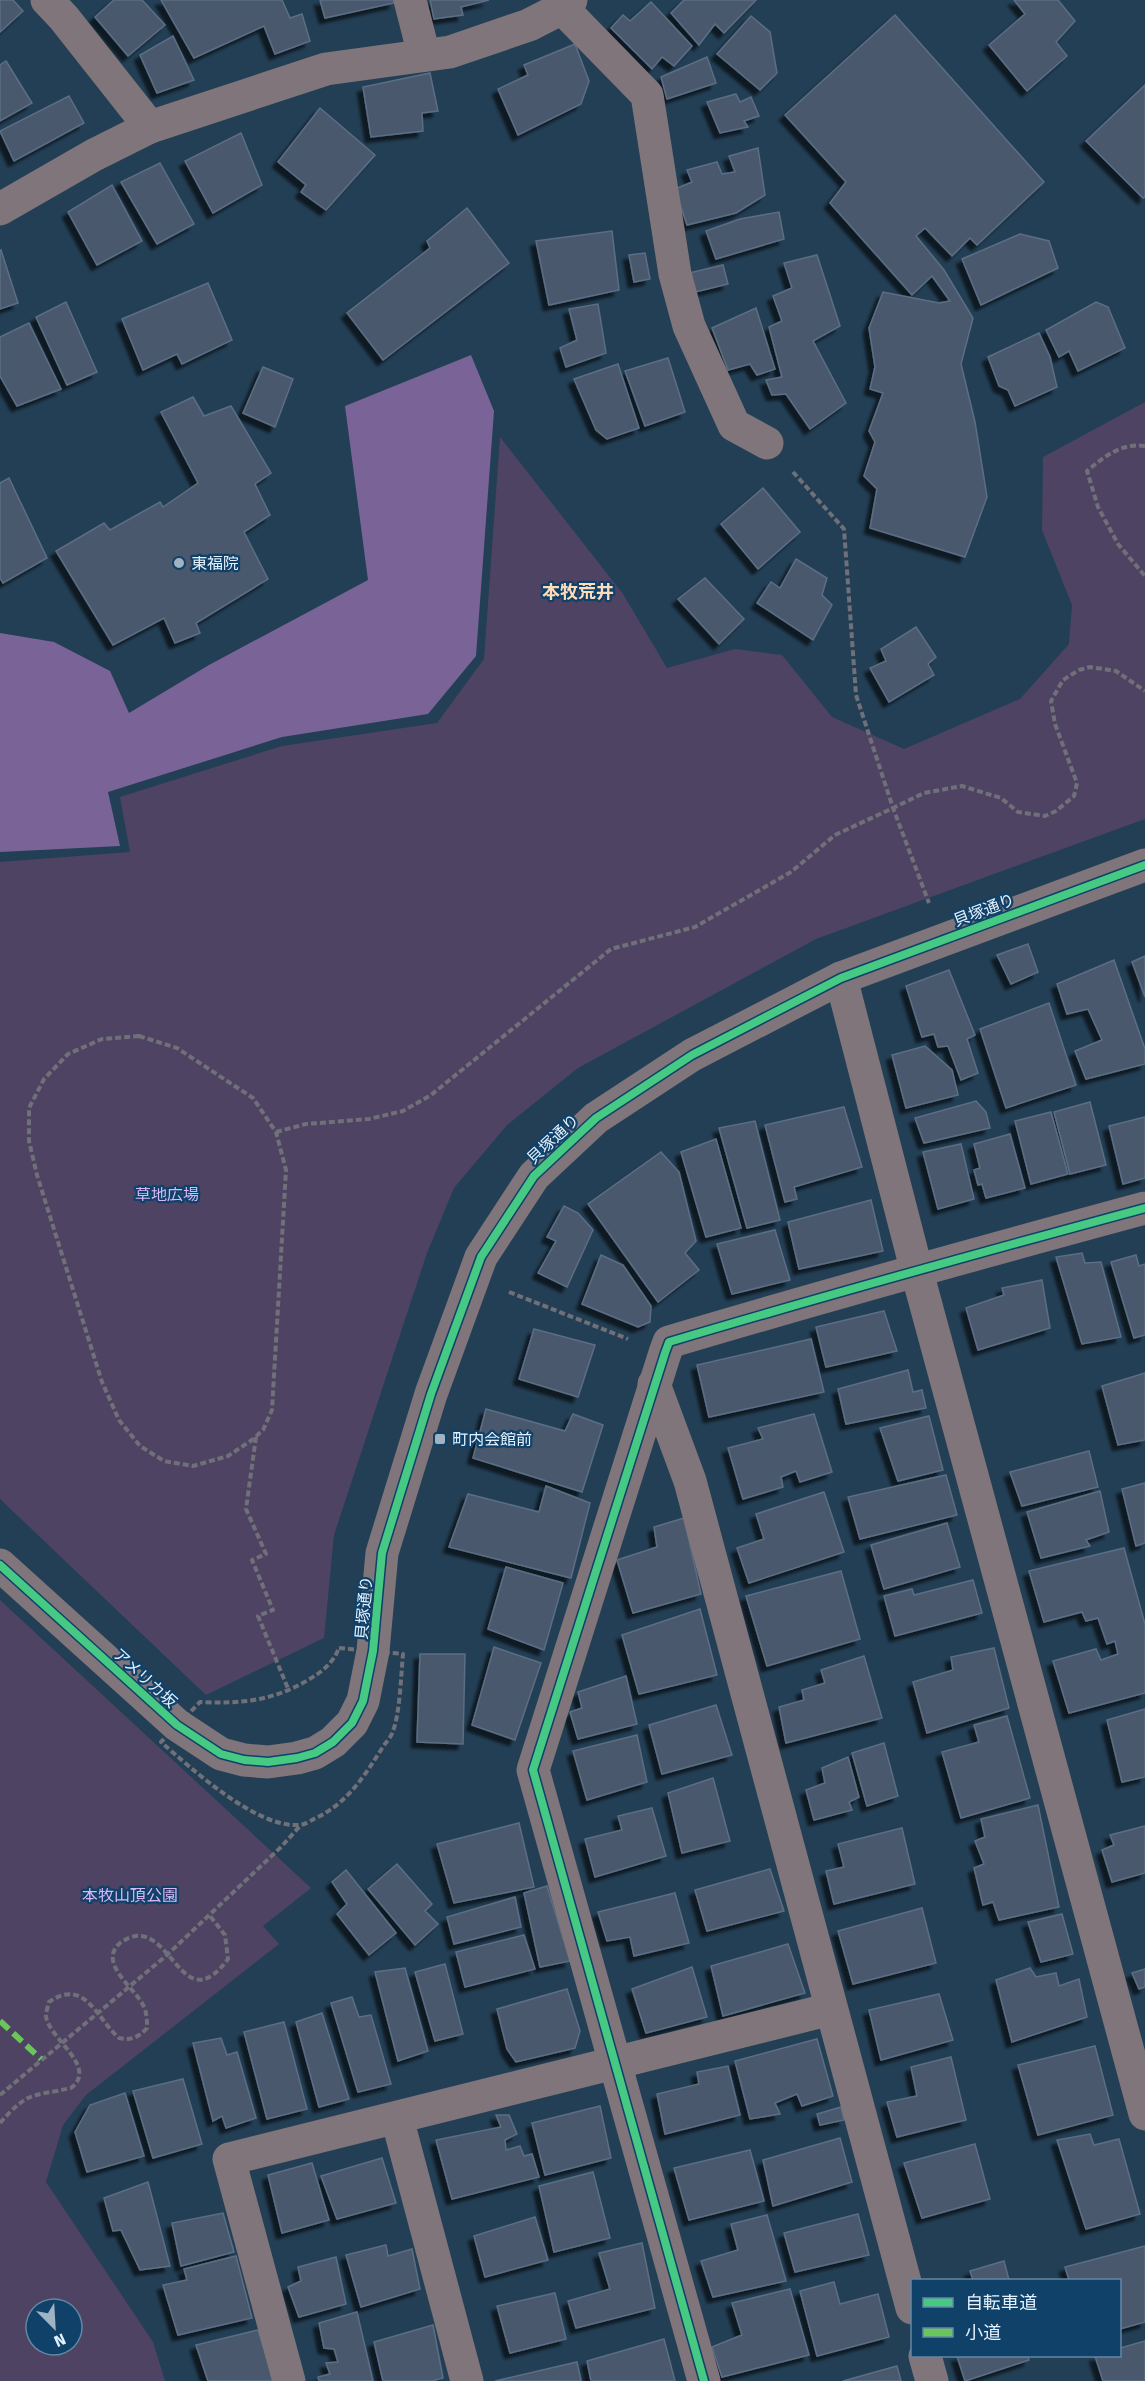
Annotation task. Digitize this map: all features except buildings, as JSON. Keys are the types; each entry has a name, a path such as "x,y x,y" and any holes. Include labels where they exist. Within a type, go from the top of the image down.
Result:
{"street":[{"path":"410,0 424,55"},
{"path":"0,209 94,155 150,127 326,69 450,52 529,25 566,4 647,95 675,274 689,326 734,425 767,443"},
{"path":"65,6 150,127"},
{"name":"貝塚通り","path":"297,1758 315,1753 333,1742 352,1723 363,1701 373,1651 382,1553 431,1394 482,1257 534,1176 596,1118 692,1055 841,978 1145,865"},
{"path":"841,978 917,1272 1145,2114"},
{"path":"704,2381 533,1770 669,1342 861,1285 917,1272 954,1259 1145,1208"},
{"path":"654,1384 690,1481 911,2304"},
{"name":"アメリカ坂","path":"0,1564 177,1725 204,1743 221,1754 244,1760 268,1762 297,1758"},
{"path":"290,2381 229,2159 831,2009"},
{"path":"397,2118 467,2381"},
{"path":"926,2357 932,2381"}],"path":[{"path":"767,443 844,529 856,695 893,807 945,940"},
{"path":"1145,446 1131,444 1107,454 1087,471 1098,507 1118,544 1145,576"},
{"path":"276,1132 306,1124 369,1119 403,1112 431,1095 611,949 694,927 791,872 835,835 924,793 963,786 1001,798 1018,812 1044,816 1056,811 1074,796 1077,783 1055,723 1051,701 1063,680 1079,670 1090,667 1116,671 1145,691"},
{"path":"139,1036 177,1048 253,1098 276,1132 286,1170 284,1228 272,1410 263,1430 256,1436 228,1456 194,1466 164,1461 140,1446 119,1420 102,1382 37,1175 29,1141 29,1108 44,1079 68,1054 102,1039 139,1036"},
{"path":"473,1278 665,1353"},
{"path":"256,1436 246,1509 266,1554 252,1560 273,1610 258,1616 289,1691"},
{"path":"200,1702 232,1704 259,1701 289,1691 319,1673 334,1659 339,1648"},
{"path":"0,2095 167,1955 210,1916 301,1825"},
{"path":"0,2123 24,2099 34,2094 71,2088 76,2085 79,2068 73,2056 52,2030 46,2016 49,2002 59,1995 75,1993 84,1998 119,2038 126,2040 140,2036 147,2028 145,2007 116,1970 113,1959 115,1948 122,1941 134,1936 143,1936 153,1941 191,1977 208,1979 228,1959 225,1935 210,1916"}],"green space":[{"name":"草地広場","path":"1145,402 1145,819 816,939 578,1068 507,1125 454,1188 427,1253 334,1535 324,1638 206,1695 0,1499 0,862 130,852 120,797 282,746 437,723 484,659 500,437 623,594 667,668 735,649 782,655 832,717 904,749 1020,699 1069,644 1072,605 1042,530 1043,457"},
{"name":"本牧山頂公園","path":"0,1600 311,1888 263,1926 279,1944 86,2095 63,2125 46,2182 153,2342 165,2381 0,2381"}],"shaded area":[{"path":"471,355 494,411 476,656 428,714 282,737 108,792 120,846 0,852 0,633 54,642 110,671 129,713 209,665 368,580 345,406"}],"marked path":[{"path":"0,2021 41,2059"}],"cycle path":[{"path":"0,1565 177,1725 221,1754 244,1760 268,1762 315,1753 333,1742 352,1723 363,1701 373,1651 382,1553 431,1394 481,1257 534,1176 596,1118 692,1055 841,978 1145,865"},
{"path":"704,2381 533,1770 669,1342 907,1273 1145,1208"}],"place":[{"name":"東福院","path":"179,563"},
{"name":"町内会館前","path":"440,1439"}],"district":[{"name":"本牧荒井","path":"578,592"}]}
